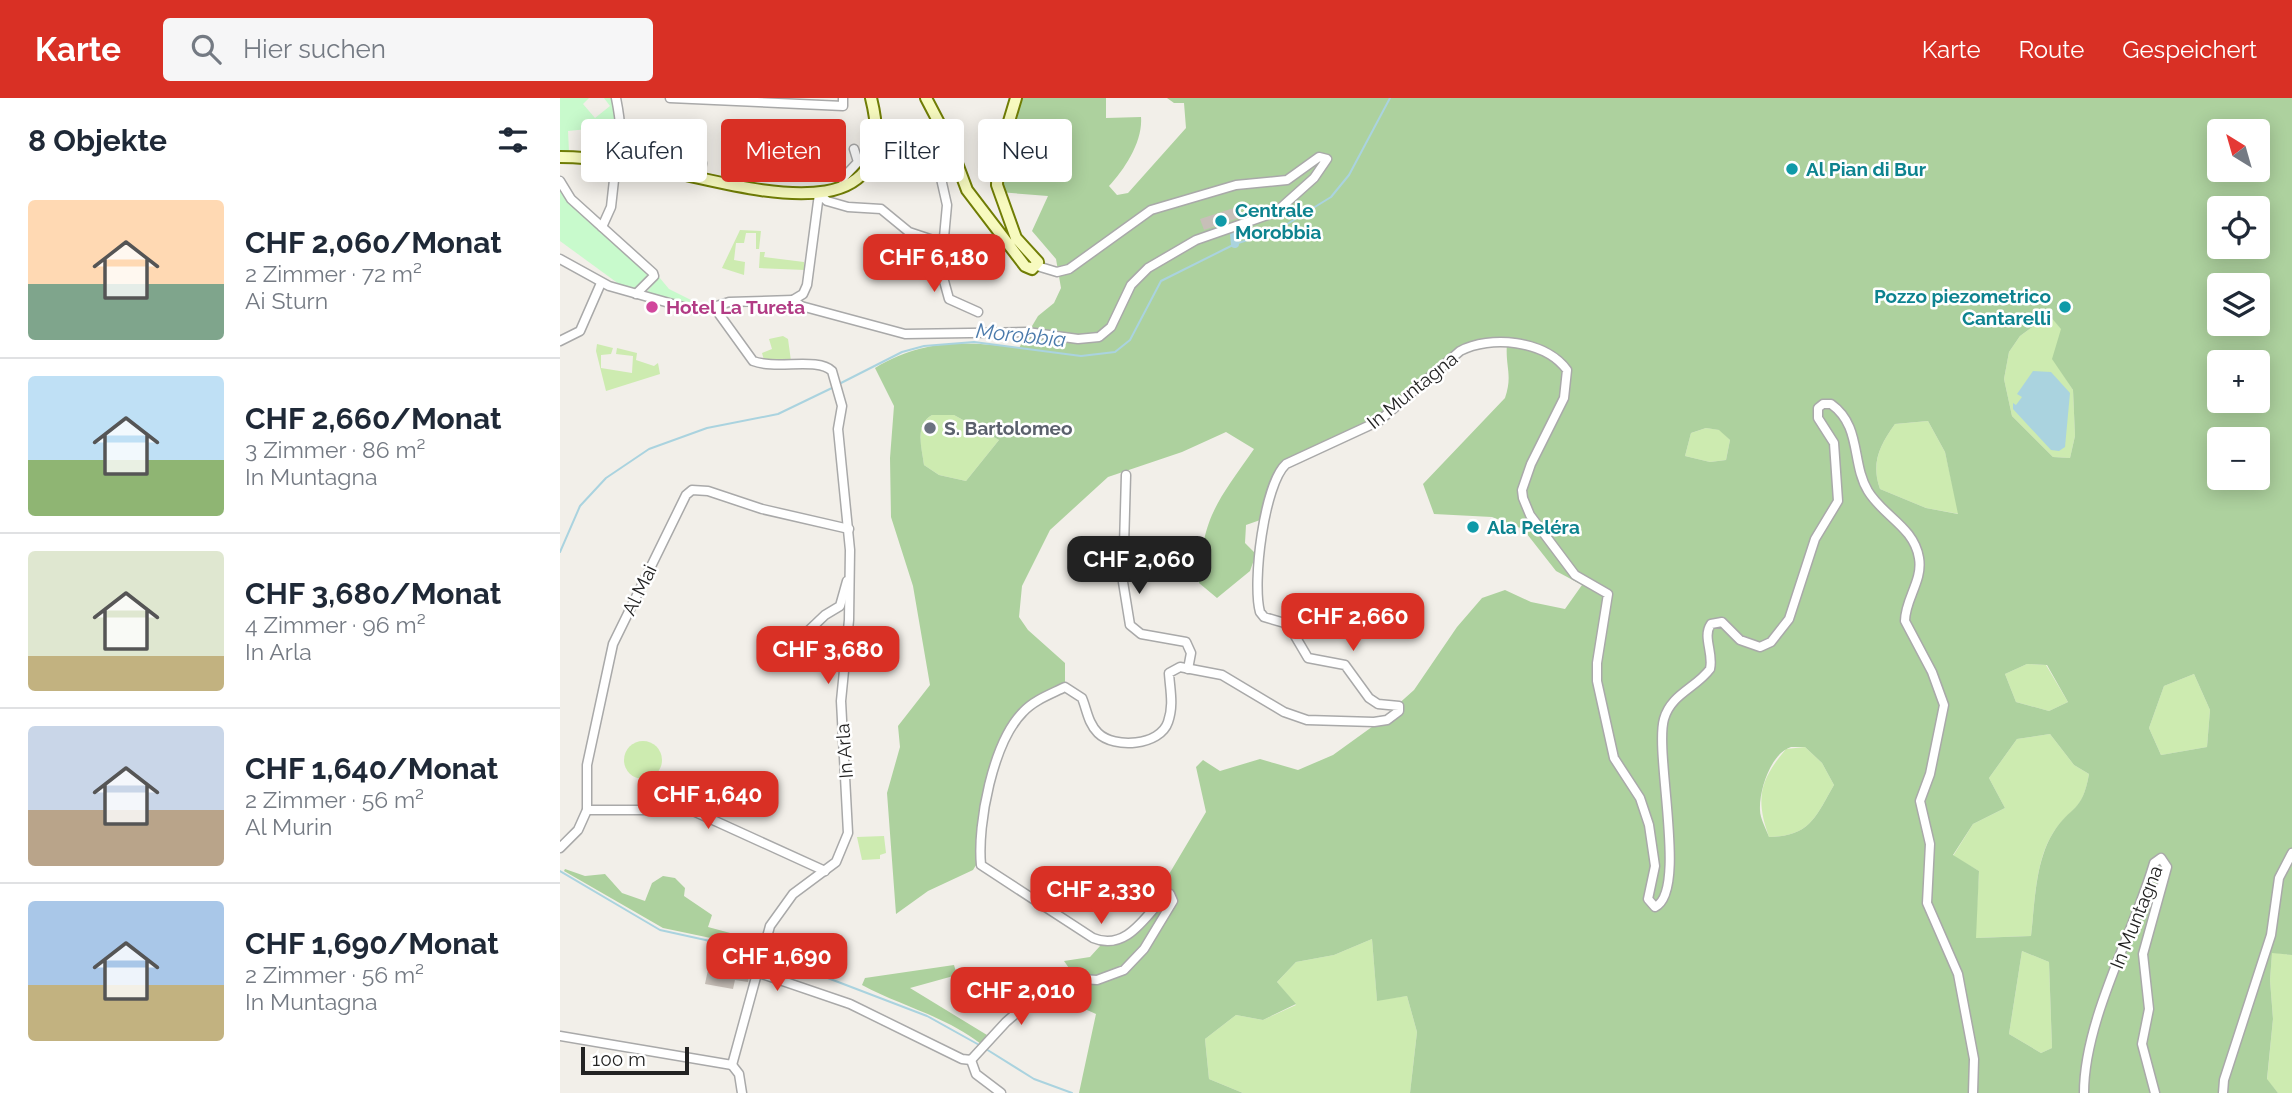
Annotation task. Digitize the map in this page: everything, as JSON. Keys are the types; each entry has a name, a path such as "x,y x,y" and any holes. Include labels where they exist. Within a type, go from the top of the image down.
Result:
{"street":[{"path":"616,98 618,119"},
{"path":"671,98 843,102"},
{"path":"707,179 780,194 819,194 844,186 866,167 876,147 878,127 872,98"},
{"path":"926,98 938,119"},
{"path":"1016,98 1000,149 997,178 1013,233 1023,249 1037,260 1036,267"},
{"path":"844,186 843,178 858,162 854,149"},
{"path":"793,300 801,306 905,334 1027,332 1095,338 1111,327 1131,285 1148,268 1196,240 1276,212 1303,190 1327,159 1319,157 1287,180 1236,185 1151,210 1072,268 1057,272 1026,266 967,190 964,182"},
{"path":"560,159 581,159"},
{"path":"560,181 571,199 654,276 636,294"},
{"path":"602,227 611,207 612,182"},
{"path":"942,182 947,205 941,270 948,298 978,312"},
{"path":"819,194 827,201 848,207 881,209 909,232 942,243"},
{"path":"560,259 601,283 694,310 729,302 793,300 803,294 807,285 819,194"},
{"path":"942,253 955,259"},
{"path":"560,341 580,331 601,283"},
{"name":"In Arla","path":"714,307 753,361 784,366 821,364 832,373 841,400 838,429 849,529 850,576 841,701 849,828 838,858 781,907 763,942 759,973 732,1065"},
{"name":"In Muntagna","path":"1188,669 1231,678 1284,712 1307,720 1374,722 1395,716 1399,706 1378,704 1369,698 1345,666 1308,658 1288,624 1264,617 1260,612 1259,556 1273,487 1279,471 1286,464 1366,429 1471,344 1495,341 1534,349 1558,361 1567,370 1564,398 1531,464 1522,490 1523,498 1530,515 1575,575 1608,594 1597,663 1597,681 1614,758 1640,798 1648,825 1655,866 1648,893 1651,905 1657,906 1661,903 1668,885 1669,841 1661,742 1664,717 1672,702 1710,669 1712,656 1707,631 1711,624 1720,621 1740,640 1760,647 1771,642 1788,619 1815,539 1838,501 1834,443 1818,416 1818,408 1823,404 1834,405 1848,423 1866,488 1909,534 1917,551 1920,569 1906,610 1905,624 1931,673 1944,710 1935,740 1930,774 1920,801 1930,844 1927,903 1958,974 1974,1059 1973,1093"},
{"path":"759,973 829,995 962,1059 971,1060 979,1054 990,1038 1049,984 1066,978 1097,980 1124,970 1144,949 1174,897 1166,895 1154,911 1127,936 1107,942 1093,938 1010,882 985,870 981,857 988,793 996,761 1023,712 1065,687 1082,698 1089,722 1101,736 1134,742 1152,741 1160,736 1168,722 1172,701 1169,673 1173,669 1188,669 1191,653 1186,642 1142,634 1130,625 1123,582 1126,475"},
{"name":"Al Mai","path":"587,810 587,765 613,644 686,495 692,490 708,491 762,509 849,529"},
{"path":"781,658 788,639 804,635 825,615 840,606 850,576"},
{"path":"560,848 578,830 587,810 691,810 825,871"},
{"path":"2223,1093 2224,1080 2271,935 2279,878 2292,853"},
{"name":"In Muntagna","path":"2084,1093 2094,1036 2123,943 2154,863 2161,858 2167,867 2143,954 2149,1009 2142,1044 2155,1093"},
{"path":"560,1036 732,1065 739,1074 742,1093"},
{"path":"971,1060 976,1074 1001,1093"}],"green space":[{"path":"560,98 589,98 583,104 595,118 610,106 604,98 611,98 616,119 581,119 581,130 568,131 569,151 560,151"},
{"path":"1016,98 1106,98 1106,118 1141,117 1139,136 1132,154 1109,186 1117,195 1128,193 1186,128 1184,103 1174,103 1167,98 2292,98 2292,955 2272,953 2270,980 2273,1019 2267,1079 2278,1093 1410,1093 1417,1032 1407,996 1377,1001 1372,939 1334,955 1296,962 1277,982 1296,1004 1263,1020 1236,1015 1205,1039 1209,1079 1243,1093 1079,1093 1096,1014 1078,1006 1039,997 1053,986 1076,978 1064,961 1090,957 1100,946 1134,933 1206,812 1196,767 1203,760 1220,771 1260,759 1298,770 1333,755 1376,724 1414,690 1457,627 1482,598 1505,590 1531,602 1565,609 1582,585 1556,571 1523,529 1492,517 1434,514 1423,484 1505,398 1509,377 1507,343 1471,344 1379,421 1286,464 1263,519 1246,525 1245,543 1256,554 1250,571 1217,598 1199,583 1204,541 1214,510 1254,449 1226,432 1182,452 1108,477 1050,530 1022,586 1019,617 1028,630 1065,663 1065,687 1023,712 1010,733 988,793 981,857 973,870 928,891 896,914 887,793 900,747 898,726 930,685 913,586 891,517 890,458 894,406 875,368 910,352 945,344 1019,348 1038,316 1054,303 1061,288 1056,259 1032,231 1048,196 999,192 998,182 1072,182 1072,119 1011,119","holes":["2049,315 2061,329 2052,359 2073,390 2075,436 2070,458 2053,457 2012,416 2004,379 2009,352 2020,336","932,415 954,415 999,440 966,481 939,475 924,465 921,444 923,425","1928,421 1945,452 1958,514 1926,508 1880,489 1876,471 1878,455 1895,424","1706,428 1719,430 1730,440 1726,460 1710,462 1685,456 1691,433","2027,664 2047,665 2068,702 2049,711 2016,702 2005,674","2194,674 2210,710 2207,747 2161,755 2149,728 2164,686","2050,734 2074,765 2089,774 2079,803 2059,824 2047,844 2037,883 2031,936 1976,938 1979,871 1953,855 1973,824 2005,808 1989,778 2017,739","1791,747 1805,747 1822,763 1834,785 1816,816 1803,829 1783,836 1769,837 1761,816 1760,802 1764,783 1778,757","2022,951 2049,962 2052,1048 2041,1053 2009,1034"]},
{"path":"560,191 648,275 636,289 623,287 560,241"},
{"path":"740,230 761,231 759,249 756,249 756,233 746,233 744,243 736,243 734,260 745,262 744,275 722,268"},
{"path":"760,252 765,252 764,257 804,262 805,270 759,268"},
{"path":"659,277 669,289 699,304 677,304 646,293"},
{"path":"2049,315 2062,329 2053,359 2073,390 2075,436 2070,458 2053,457 2012,416 2004,379 2009,352 2020,336"},
{"path":"783,336 788,339 791,361 764,360 762,353 772,349 769,339"},
{"path":"597,344 613,348 611,354 601,355 601,368 632,373 633,356 616,354 617,348 637,353 636,360 654,366 658,363 660,374 606,391 596,351"},
{"path":"932,415 954,415 999,440 966,481 939,475 924,465 921,431 926,419"},
{"path":"1928,421 1945,452 1959,514 1926,508 1880,489 1877,480 1878,455 1895,424"},
{"path":"1706,428 1720,430 1730,440 1726,460 1710,462 1685,456 1691,433"},
{"path":"2027,664 2046,665 2068,702 2049,711 2016,702 2005,674"},
{"path":"2194,674 2210,710 2207,747 2161,755 2149,728 2164,686"},
{"path":"2050,734 2074,765 2089,774 2083,796 2047,844 2037,883 2031,936 1975,938 1979,871 1953,856 1973,824 2005,808 1989,778 2017,739"},
{"path":"643,741 656,747 662,760 656,773 643,779 630,773 624,760 630,747"},
{"path":"1805,747 1822,763 1834,785 1816,816 1803,829 1783,836 1769,837 1761,800 1770,770 1786,749"},
{"path":"884,836 886,853 880,855 880,859 862,860 857,837"},
{"path":"565,869 585,876 605,874 622,893 645,901 652,883 663,876 675,878 685,888 684,896 712,915 708,927 745,937 744,945 663,928 564,871"},
{"path":"1372,939 1377,1000 1407,996 1417,1032 1410,1093 1243,1093 1209,1079 1205,1039 1236,1015 1263,1020 1296,1005 1277,982 1296,962 1334,955"},
{"path":"776,942 806,953 836,954 842,958 835,976 770,952"},
{"path":"2022,951 2049,962 2052,1048 2041,1053 2009,1034"},
{"path":"2272,952 2292,955 2292,1093 2278,1093 2267,1080 2273,1019 2270,980"},
{"path":"954,965 957,975 910,988 987,1035 981,1044 953,1026 862,985 865,978"}],"water":[{"path":"2033,371 2051,372 2070,393 2065,447 2059,451 2051,450 2013,409 2013,403 2016,405 2022,397 2017,394"}],"building":[{"name":"Centrale Morobbia","path":"1237,207 1241,217 1204,230 1200,219"},
{"path":"710,960 737,965 736,973 749,976 748,982 735,980 733,989 705,984"}],"waterway":[{"name":"Morobbia","path":"839,384 902,352 924,346 974,342 1081,356 1115,352 1130,340 1161,281 1235,244 1276,231 1331,197 1349,175 1390,98"},
{"path":"1234,235 1235,244"},
{"name":"Morobbia","path":"560,552 580,506 606,478 649,449 707,428 778,414 834,387"},
{"path":"560,871 660,930 760,952"},
{"path":"765,954 927,1016 981,1046"},
{"path":"986,1049 1034,1079 1072,1093"}],"place":[{"name":"Al Pian di Bur","path":"1792,169"},
{"name":"Centrale Morobbia","path":"1221,221"},
{"name":"Hotel La Tureta","path":"652,307"},
{"name":"Pozzo piezometrico Cantarelli","path":"2065,307"},
{"name":"S. Bartolomeo","path":"930,428"},
{"name":"Ala Peléra","path":"1473,527"}]}
